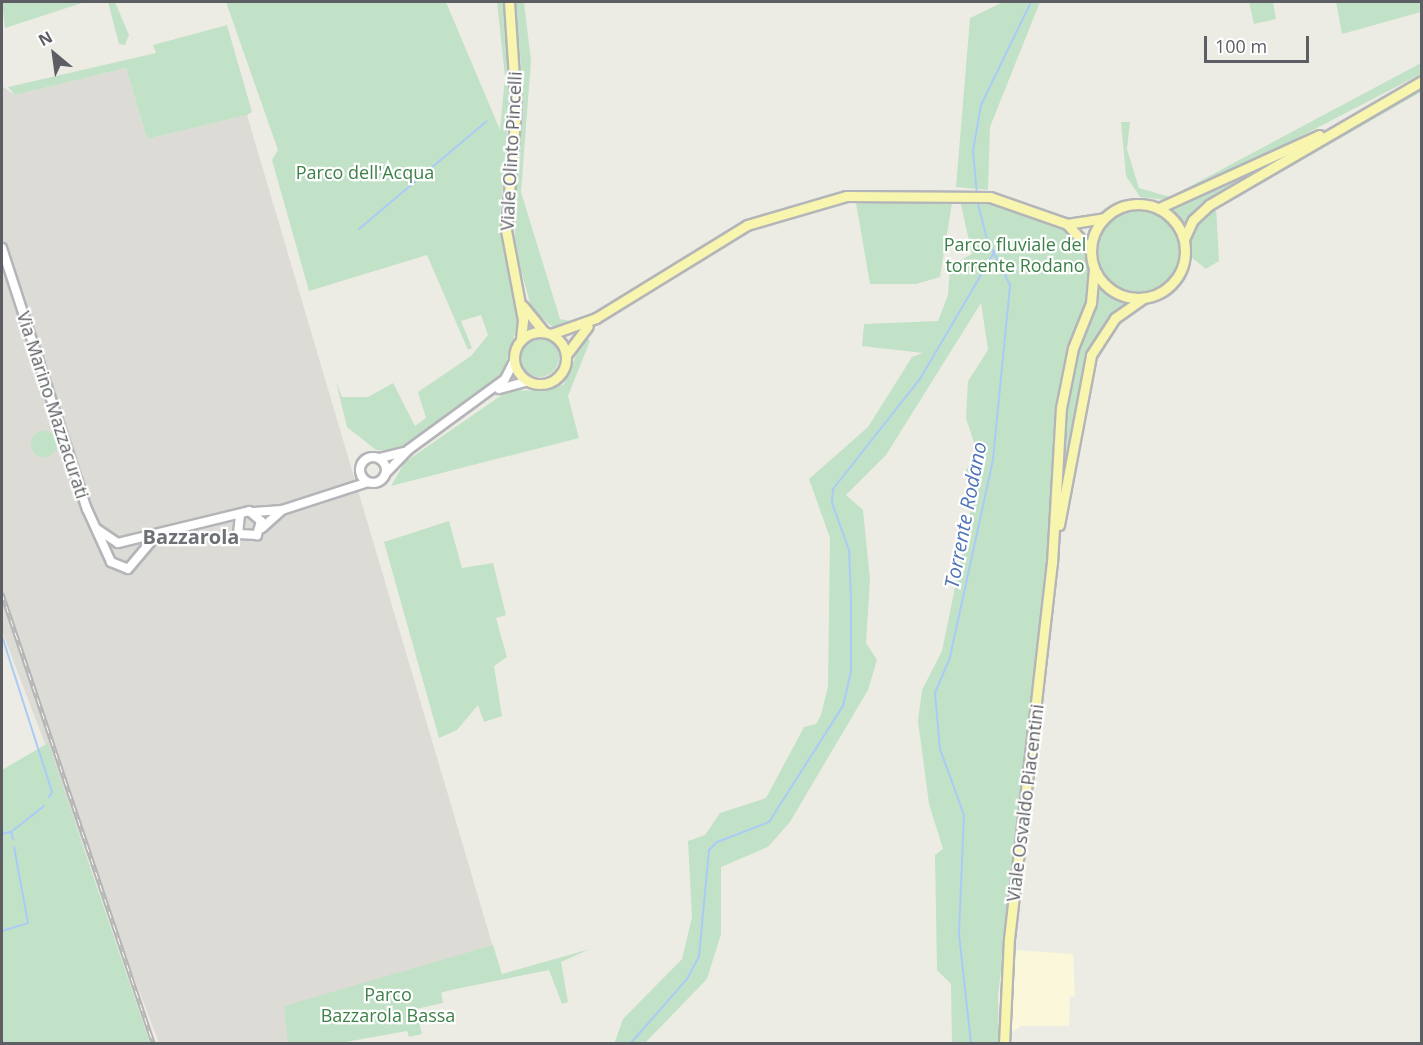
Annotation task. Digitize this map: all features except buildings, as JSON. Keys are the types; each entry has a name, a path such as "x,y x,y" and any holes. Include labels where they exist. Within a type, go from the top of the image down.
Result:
{"main road":[{"name":"Viale Olinto Pincelli","path":"509,2 516,108 506,230 519,298 520,340"},
{"path":"1159,208 1330,131 1422,81"},
{"path":"1184,239 1193,219 1209,205 1282,165 1330,131"},
{"path":"596,318 566,355 563,371 551,381 528,381 514,361 520,340 596,318 702,249 779,213 860,194 951,194 990,197 1067,224 1091,251 1094,268 1112,291 1143,298 1177,278 1185,256 1184,239 1175,221 1159,208 1130,204 1105,217 1067,224"},
{"path":"1091,251 1105,217"},
{"name":"Viale Osvaldo Piacentini","path":"1004,1044 1009,939 1052,563 1061,408 1073,348 1090,303 1094,268"},
{"name":"Viale Olinto Pincelli","path":"519,298 548,333"},
{"name":"Viale Osvaldo Piacentini","path":"1052,563 1089,361 1108,326 1143,298"},
{"path":"548,333 566,355"}],"street":[{"name":"Via Marino Mazzacurati","path":"2,248 95,528 110,552 111,562 120,569 132,566 137,555"},
{"path":"110,552 122,542 154,538 240,514 282,510 339,489 368,482 380,482 408,450 489,393 505,379 514,361"},
{"path":"489,393 528,381"},
{"path":"339,489 360,471 364,460 408,450"},
{"path":"380,458 386,473"},
{"path":"360,471 368,482"},
{"path":"212,522 235,526 246,538 261,529 282,510"},
{"path":"253,512 261,529"},
{"path":"235,526 240,514"},
{"path":"95,528 122,542 137,555 154,538"}],"shaded area":[{"path":"126,68 147,139 247,115 501,974 284,1043 159,1043 2,631 2,86 15,95"},
{"path":"1015,950 1073,954 1075,997 1070,996 1069,1026 1021,1026 1011,1033"}],"green space":[{"path":"2,2 85,2 5,28"},
{"path":"108,2 115,2 129,35 125,45 119,44"},
{"name":"Parco dell'Acqua","path":"226,2 446,2 500,130 505,77 497,2 505,2 510,94 500,220 518,323 502,376 396,451 376,450 347,427 336,382 342,397 368,397 393,383 415,426 426,418 418,392 471,356 488,335 481,315 461,321 472,348 468,350 427,255 309,291 272,160 278,150"},
{"path":"515,2 524,2 531,61 521,192 560,319 575,322 554,328 532,310 514,245 522,77"},
{"name":"Parco fluviale del torrente Rodano","path":"1003,2 1040,2 990,127 988,190 956,187 970,18"},
{"path":"1249,2 1273,2 1276,19 1254,24"},
{"path":"1336,2 1421,2 1421,12 1342,34"},
{"path":"227,25 252,112 247,115 147,139 126,68 15,95 8,87 156,53 153,45"},
{"path":"1421,63 1421,74 1176,201 1140,197 1126,176 1121,122 1130,122 1127,149 1139,188 1170,197"},
{"path":"1421,87 1421,92 1221,207 1220,201"},
{"path":"1292,149 1201,205 1185,224 1172,210"},
{"name":"Parco fluviale del torrente Rodano","path":"960,201 1006,206 1069,231 1085,250 1089,271 1086,305 1064,361 1056,427 1047,574 998,996 999,1043 952,1043 951,984 937,970 935,855 943,849 929,804 918,721 922,690 942,651 974,494 966,470 978,455 966,418 968,381 988,350 981,303 886,455 846,495 863,510 870,580 866,643 877,660 868,690 790,822 768,847 721,867 721,934 707,979 645,1043 614,1044 623,1019 682,959 692,917 688,841 705,835 720,813 766,798 804,727 816,724 821,715 828,686 830,538 809,479 868,427 912,357 923,353 862,346 864,324 938,321 948,295 950,266 972,254"},
{"path":"856,203 952,203 940,277 916,284 870,284"},
{"path":"1216,206 1219,261 1206,269 1191,257 1190,236 1195,224"},
{"path":"1138,210 1154,213 1167,222 1176,235 1179,251 1176,267 1167,280 1154,289 1138,292 1122,289 1109,280 1100,267 1097,251 1100,235 1109,222 1122,213"},
{"path":"1098,286 1126,303 1103,325 1087,353 1060,498 1063,419 1078,344"},
{"path":"585,334 590,341 568,396 579,438 391,486 405,462 509,390 547,391 564,384"},
{"path":"539,337 553,343 559,357 553,371 539,377 525,371 519,357 525,343"},
{"path":"44,431 53,435 57,444 53,453 44,457 35,453 31,444 35,435"},
{"path":"449,521 462,568 493,563 506,615 496,618 507,657 494,666 502,716 484,722 478,705 457,730 439,738 384,542"},
{"path":"48,743 150,1043 2,1043 2,770"},
{"name":"Parco Bazzarola Bassa","path":"493,945 502,974 590,949 561,962 568,1002 562,1004 549,970 441,992 443,1003 416,1009 422,1034 409,1037 407,1031 340,1043 288,1042 284,1006"}],"waterway":[{"name":"Torrente Rodano","path":"977,195 973,151 981,105 1031,2"},
{"path":"359,229 487,121"},
{"name":"Torrente Rodano","path":"971,1044 959,933 964,815 940,749 935,693 950,657 993,459 1010,285 987,239 977,200"},
{"path":"630,1044 687,979 699,956 709,850 717,842 769,822 843,706 851,670 849,550 832,503 833,489 920,379 995,251"},
{"path":"2,636 52,792 49,797"},
{"path":"13,839 11,832 44,806"},
{"path":"2,834 10,832"},
{"path":"2,931 28,923 14,847"}],"railway":[{"path":"2,593 154,1044"}],"district":[{"name":"Bazzarola","path":"191,536"}]}
